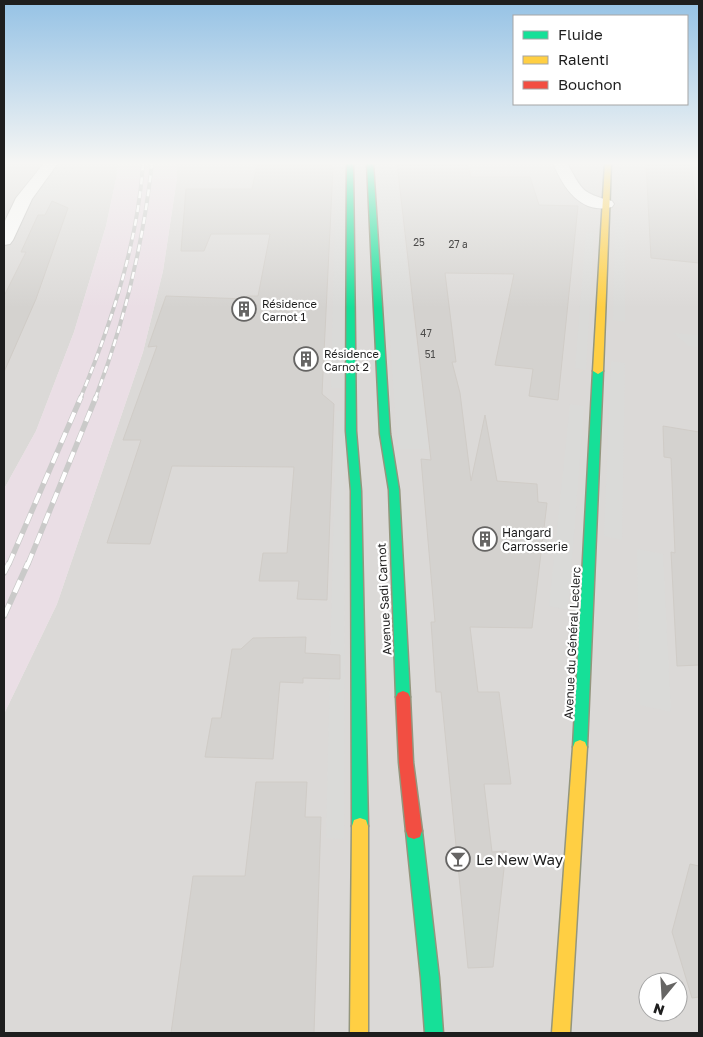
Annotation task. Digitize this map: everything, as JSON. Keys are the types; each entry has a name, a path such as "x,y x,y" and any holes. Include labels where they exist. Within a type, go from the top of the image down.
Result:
{"main road":[{"name":"Avenue Sadi Carnot","path":"350,211 351,431 356,491 361,865 359,1033"},
{"name":"Avenue Sadi Carnot","path":"373,211 385,434 394,490 406,762 430,978 434,1033"},
{"name":"Avenue du Général Leclerc","path":"561,1033 583,708 606,211"}],"street":[{"path":"4,240 18,211"}],"shaded area":[{"path":"4,211 109,211 74,332 36,431 4,489"},
{"path":"109,211 172,211 163,271 143,352 57,604 4,714 4,489 36,431 74,332"},
{"path":"172,211 699,211 699,1033 4,1033 4,714 57,604 143,352 163,271"},
{"path":"335,211 344,211 344,388 331,388"},
{"path":"381,211 401,211 429,449 398,449"},
{"path":"615,215 625,216 625,322 613,320"},
{"path":"586,232 594,233 586,370 575,368"},
{"path":"673,333 699,335 699,348 689,346"},
{"path":"611,361 625,363 622,540 604,536"},
{"path":"570,404 584,406 568,610 549,606"},
{"path":"336,411 345,411 344,839 326,838"},
{"path":"637,549 663,554 671,712 640,705"}],"building":[{"path":"47,211 67,211 36,299 4,372 4,296 26,252 21,252 38,215 45,215"},
{"path":"184,211 331,211 322,394 334,404 327,600 297,599 299,581 259,581 263,553 287,553 294,467 172,466 150,544 107,543 141,440 123,440 157,346 148,347 166,296 246,299 247,296 258,296 270,234 211,234 204,251 181,251"},
{"path":"403,211 577,211 558,400 529,396 533,369 495,365 514,274 445,273 456,362 452,362 460,393 471,481 485,415 497,481 537,484 538,502 547,503 532,628 470,627 478,692 499,692 511,784 484,784 492,852 506,851 493,967 468,968 441,692 436,692 431,622 435,622 421,459 431,460"},
{"path":"649,211 699,211 699,263 651,258"},
{"path":"663,426 699,432 699,665 677,666 671,552 675,553 671,458 664,457"},
{"path":"306,637 305,653 340,655 340,679 303,678 303,683 280,682 273,759 205,757 212,718 221,718 232,649 241,649 253,638"},
{"path":"256,782 307,782 305,817 321,817 314,1033 171,1033 193,876 245,876"},
{"path":"690,864 699,866 699,997 692,998 688,985 688,972 684,972 672,932"}],"railway":[{"path":"80,399 112,313 129,253 137,211"},
{"path":"95,399 124,312 146,211"},
{"path":"9,564 81,397"},
{"path":"28,564 96,397"},
{"path":"4,573 9,563"},
{"path":"4,616 28,563"}],"traffic: fast":[{"path":"350,211 351,431 356,491 360,826"},
{"path":"373,211 385,434 394,490 403,697"},
{"path":"580,747 598,371"},
{"path":"414,831 434,1033"}],"traffic: slow":[{"path":"598,371 606,211"},
{"path":"561,1033 580,747"},
{"path":"359,1033 360,826"}],"traffic: jam":[{"path":"403,697 406,762 414,831"}],"place":[{"name":"Résidence Carnot 1","path":"244,309"},
{"name":"Résidence Carnot 2","path":"306,359"},
{"name":"Hangard Carrosserie","path":"485,539"},
{"name":"Le New Way","path":"458,859"}]}
